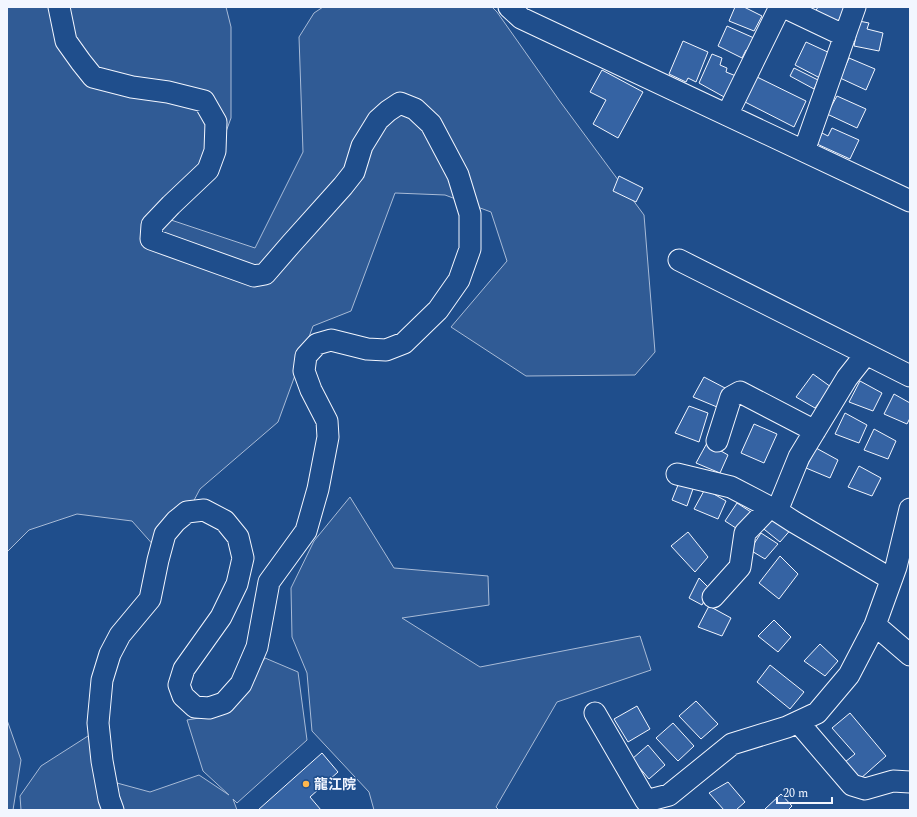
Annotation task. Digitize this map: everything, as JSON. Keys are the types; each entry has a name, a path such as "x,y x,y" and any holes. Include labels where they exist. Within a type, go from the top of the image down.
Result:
{"street":[{"path":"59,7 66,41 93,77 204,101 216,122 216,151 208,170 171,204 152,225 151,239 254,276 265,274 354,172 362,146 378,120 400,103 415,109 431,124 458,175 470,214 470,250 459,280 438,310 404,342 386,350 367,349 331,340 317,344 306,356 304,371 311,390 327,421 328,437 318,489 306,531 269,582 257,647 241,684 224,703 209,708 195,707 183,696 179,685 184,669 221,617 237,584 242,558 238,537 225,521 204,510 187,512 176,521 165,534 150,599 120,635 110,654 102,680 98,723 102,760 109,799 113,810"},
{"path":"509,7 521,18 910,201"},
{"path":"727,115 780,7"},
{"path":"784,7 845,36"},
{"path":"804,151 855,7"},
{"path":"679,260 910,376"},
{"path":"713,597 740,567 745,533 774,509 799,456 847,378 866,354"},
{"path":"717,441 731,397 740,392 815,431"},
{"path":"677,474 731,487 774,509 891,579"},
{"path":"595,713 646,801 669,796 732,744 787,727 817,713 849,675 875,625 896,567 910,509"},
{"path":"875,625 910,655"},
{"path":"798,722 852,784 865,789 893,781 910,782"}],"shaded area":[{"path":"7,7 226,7 231,27 231,118 209,178 172,189 171,220 255,248 303,152 299,37 314,13 323,7 492,7 644,215 655,352 635,375 526,376 451,327 507,261 491,212 445,195 395,193 351,311 313,326 278,422 200,489 164,557 132,521 77,514 29,530 7,552"},
{"path":"350,497 394,568 488,576 489,605 402,618 480,667 640,636 651,670 557,702 496,807 499,810 374,810 369,792 312,731 307,673 292,637 291,588 314,541"},
{"path":"265,658 298,672 307,740 237,803 233,799 237,810 21,810 20,796 41,766 99,729 117,783 150,792 199,775 229,795 203,771 187,720 224,714"},
{"path":"7,720 21,760 13,810 7,810"}],"building":[{"path":"735,7 744,7 762,16 754,31 729,21"},
{"path":"818,7 845,7 838,22 815,12"},
{"path":"859,21 869,23 867,29 883,33 879,51 854,46"},
{"path":"727,26 754,38 748,51 746,50 742,58 718,46"},
{"path":"683,41 708,52 696,82 688,78 686,82 669,74"},
{"path":"806,42 832,54 820,78 795,65"},
{"path":"712,54 722,58 720,65 727,68 726,72 736,76 726,98 699,83"},
{"path":"849,58 875,69 866,90 840,78"},
{"path":"794,68 818,80 814,89 790,76"},
{"path":"602,70 643,92 618,138 593,124 606,100 590,92"},
{"path":"757,77 806,101 794,127 745,102"},
{"path":"837,96 866,109 857,128 827,114"},
{"path":"832,128 859,140 850,159 817,144 822,133 828,136"},
{"path":"619,176 643,188 636,202 613,191"},
{"path":"813,374 831,387 815,408 796,397"},
{"path":"704,377 725,388 717,407 693,397"},
{"path":"860,381 882,393 873,411 849,402"},
{"path":"894,394 910,403 910,418 907,424 884,414"},
{"path":"689,406 708,413 699,442 675,433"},
{"path":"845,413 867,425 859,443 835,434"},
{"path":"754,424 777,434 764,463 741,453"},
{"path":"874,429 896,441 888,459 864,450"},
{"path":"707,443 728,455 720,473 696,463"},
{"path":"816,448 838,460 830,478 806,468"},
{"path":"859,466 881,478 872,496 848,487"},
{"path":"680,480 694,486 687,506 672,500"},
{"path":"705,489 726,501 718,519 694,509"},
{"path":"737,503 751,512 739,530 725,521"},
{"path":"775,509 793,527 780,542 760,526"},
{"path":"688,532 708,557 695,572 671,546"},
{"path":"761,533 778,544 765,559 750,550"},
{"path":"780,556 798,574 779,599 759,583"},
{"path":"699,578 710,589 702,605 689,598"},
{"path":"709,606 731,618 722,636 698,627"},
{"path":"774,620 791,637 778,652 758,636"},
{"path":"820,644 838,661 825,676 804,661"},
{"path":"770,665 804,692 790,709 757,682"},
{"path":"696,701 718,724 701,739 679,716"},
{"path":"637,706 650,729 628,742 614,719"},
{"path":"850,713 886,756 860,779 845,762 855,754 832,728"},
{"path":"673,723 694,746 678,761 656,738"},
{"path":"648,745 665,765 649,779 632,759"},
{"name":"龍江院","path":"322,753 338,772 310,797 321,810 258,810"},
{"path":"728,782 745,802 736,810 724,810 709,793"},
{"path":"781,794 792,806 788,810 765,809"}],"place":[{"name":"龍江院","path":"306,784"}]}
